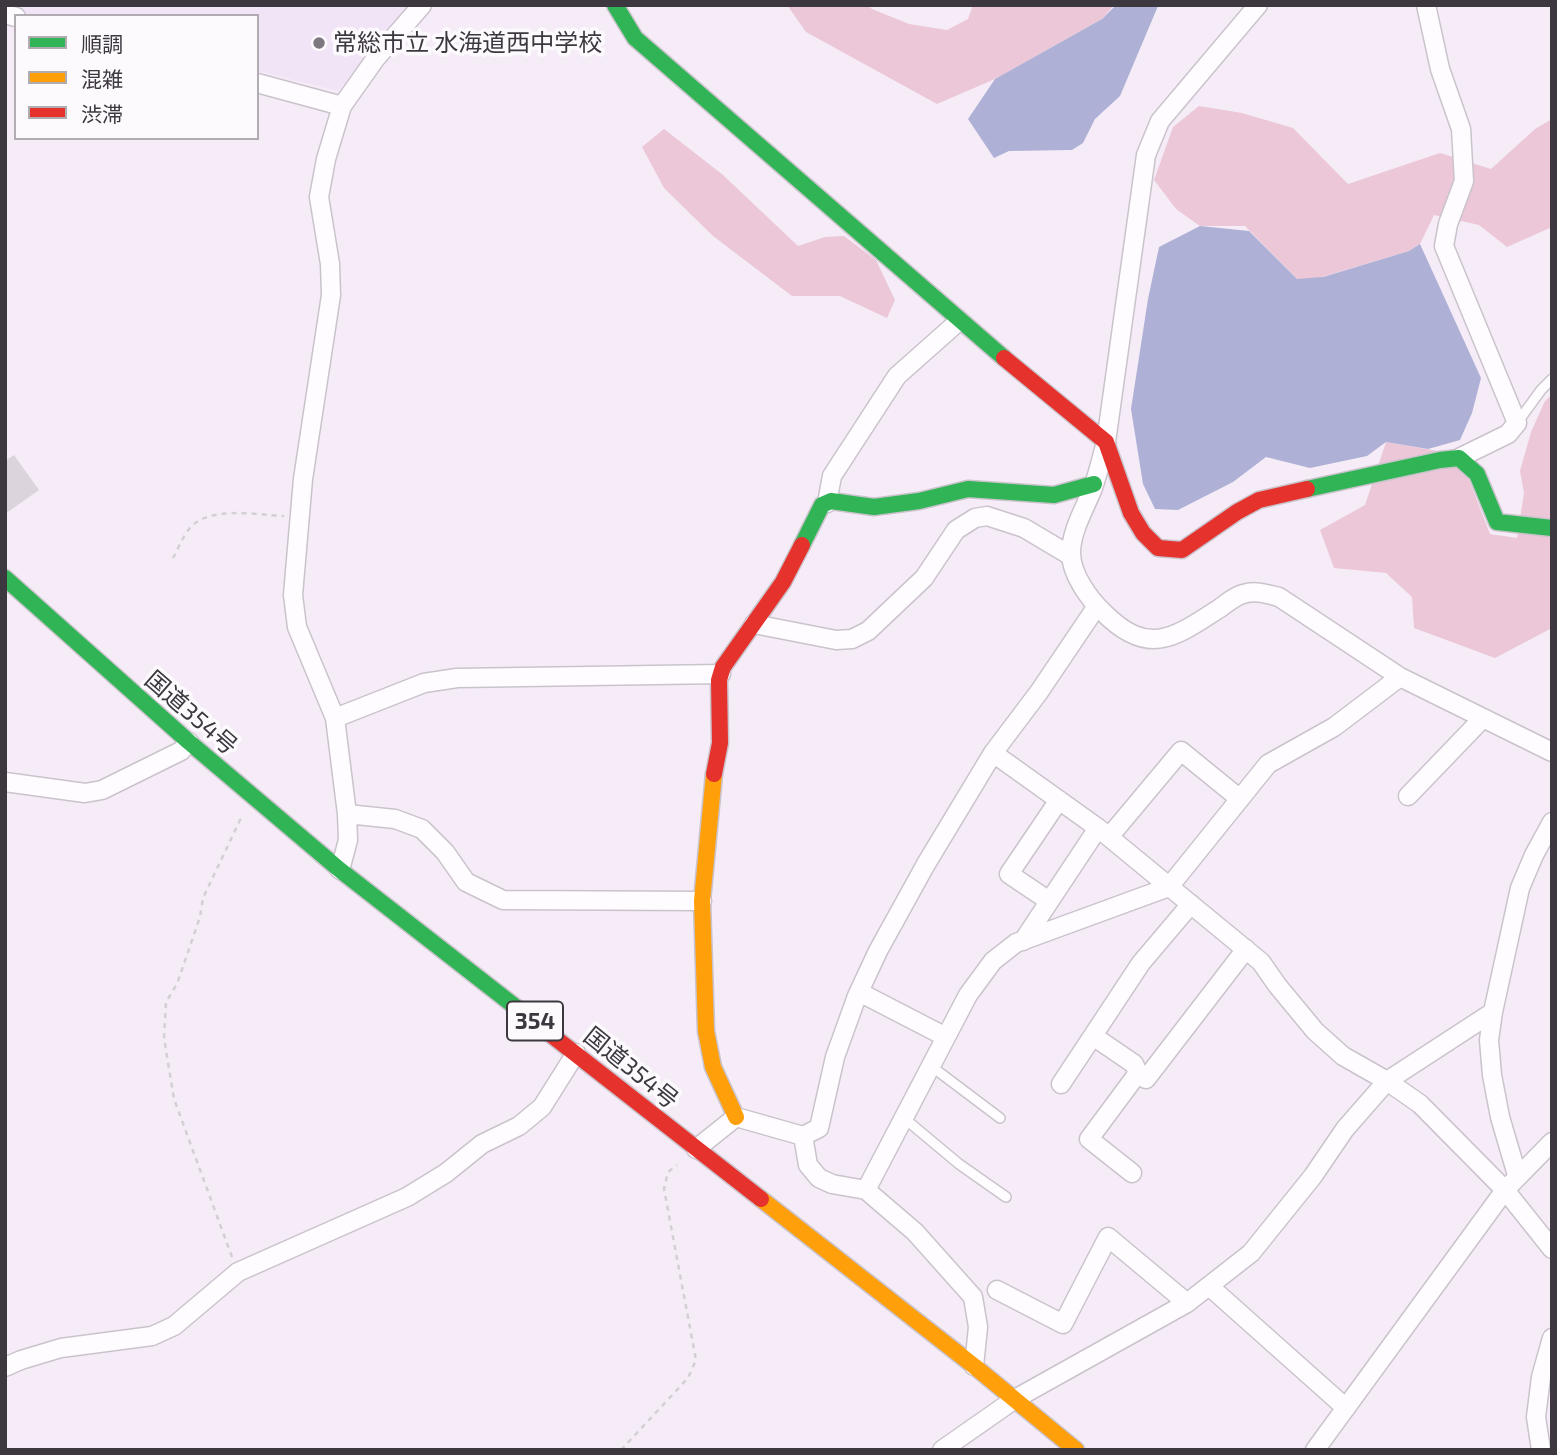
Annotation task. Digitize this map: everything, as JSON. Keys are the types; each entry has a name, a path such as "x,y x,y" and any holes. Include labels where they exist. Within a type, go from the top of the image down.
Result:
{"main road":[{"path":"615,5 635,38 959,321 1106,442 1123,495 1143,533 1158,548 1182,550 1259,500 1459,458 1477,474 1497,522 1552,528"},
{"path":"736,1116 713,1067 706,1031 702,901 712,791 720,743 719,680 723,667 783,582 822,505 831,502 874,507 919,501 968,489 1054,495 1094,484"},
{"name":"国道354号","path":"5,578 189,742 340,870 974,1366 1076,1450"}],"street":[{"path":"340,870 348,840 348,814 335,718 297,627 293,594 300,517 331,295 330,264 319,197 326,159 342,106 376,58 422,5"},
{"path":"1258,5 1160,121 1146,155 1106,442 1094,484 1072,541 1071,556 1076,575 1097,606 1119,629 1139,638 1158,639 1179,635 1242,594 1261,592 1279,597 1401,677 1552,752"},
{"path":"1426,5 1440,69 1461,129 1464,181 1448,224 1444,246 1517,423 1508,434 1459,458"},
{"path":"259,84 342,106"},
{"path":"827,503 832,476 897,376 959,321"},
{"path":"754,624 836,640 852,639 869,631 924,578 956,530 975,518 987,516 1024,528 1071,556"},
{"path":"696,1149 736,1116 803,1136 819,1128 835,1057 859,992 878,951 926,864 993,753 1039,692 1097,606"},
{"path":"335,718 424,684 457,678 721,674"},
{"path":"866,1190 968,995 993,961 1023,941 1169,887 1268,764 1334,727 1401,677"},
{"path":"1408,796 1483,718"},
{"path":"5,782 85,793 102,790 181,751 189,742"},
{"path":"1023,941 1049,901 1104,833 1181,751 1240,799"},
{"path":"993,753 1104,833 1261,962 1315,1031 1343,1056 1420,1104 1505,1190 1552,1249"},
{"path":"1049,901 1009,874 1059,800"},
{"path":"348,814 395,819 422,829 445,852 466,882 503,900 702,901"},
{"path":"1517,1175 1500,1117 1489,1040 1521,888 1534,855 1552,822"},
{"path":"1061,1084 1141,963 1191,904"},
{"path":"1093,1036 1134,1064 1138,1073 1146,1079 1246,950"},
{"path":"859,992 946,1037"},
{"path":"942,1450 1014,1399 1187,1303 1251,1253 1313,1176 1345,1129 1387,1081 1493,1012"},
{"path":"5,1367 61,1348 152,1336 174,1326 238,1272 407,1197 446,1173 482,1144 519,1126 542,1107 576,1053"},
{"path":"1132,1173 1089,1139 1138,1073"},
{"path":"803,1136 808,1165 819,1178 832,1184 866,1190 915,1232 973,1297 978,1327 974,1366"},
{"path":"1315,1450 1505,1190 1552,1142"},
{"path":"997,1290 1063,1324 1108,1237 1187,1303"},
{"path":"1209,1286 1346,1408"},
{"path":"1541,1450 1536,1417 1541,1377 1552,1338"}],"lane":[{"path":"1517,423 1552,379"},
{"path":"931,1066 1000,1118"},
{"path":"904,1118 959,1164 1006,1197"}],"path":[{"path":"173,558 190,528 202,518 215,514 300,517"},
{"path":"238,1272 174,1099 164,1038 166,1002 177,984 189,951 200,917 202,898 252,796"},
{"path":"621,1450 688,1378 696,1360 664,1189 668,1172 696,1149"}],"shaded area":[{"name":"常総市立 水海道西中学校","path":"5,5 414,5 338,91 259,71 259,14 26,14 5,9"},
{"path":"787,5 867,5 909,24 947,30 968,19 973,5 1114,5 1102,19 995,79 937,104 806,32"},
{"path":"1199,106 1242,113 1293,128 1348,184 1440,153 1491,169 1535,129 1552,119 1552,227 1507,247 1479,225 1434,215 1420,244 1409,251 1315,279 1297,279 1245,226 1200,226 1176,209 1154,180 1173,127"},
{"path":"664,129 723,175 798,246 825,237 844,236 876,260 895,300 887,318 840,296 792,296 713,236 664,188 642,147"},
{"path":"1552,394 1552,628 1495,658 1414,628 1412,597 1386,573 1334,568 1320,530 1365,505 1386,442 1438,451 1468,477 1490,534 1517,538 1524,493 1520,471 1531,432 1545,401"}],"water":[{"path":"1116,5 1158,6 1120,96 1095,119 1083,143 1072,150 1009,151 994,158 968,119 995,79 1102,19"},
{"path":"1200,226 1249,231 1297,279 1323,277 1409,251 1420,244 1481,378 1472,413 1460,440 1428,449 1386,442 1367,456 1310,468 1266,457 1233,482 1178,510 1155,509 1143,484 1131,409 1148,299 1159,247"}],"building":[{"path":"14,455 39,490 5,514 5,461"}],"traffic: fast":[{"path":"615,5 635,38 1004,358"},
{"path":"1307,489 1459,458 1477,474 1497,522 1552,528"},
{"path":"802,545 822,505 831,501 874,507 919,501 968,489 1054,495 1094,484"},
{"path":"5,578 189,742 340,870 531,1019"}],"traffic: slow":[{"path":"714,774 702,901 706,1031 713,1067 736,1117"},
{"path":"761,1199 974,1366 1076,1450"}],"traffic: jam":[{"path":"1004,358 1106,442 1131,513 1143,533 1158,548 1182,550 1259,500 1307,489"},
{"path":"714,774 720,743 719,680 723,667 783,582 802,545"},
{"path":"531,1019 761,1199"}],"place":[{"name":"常総市立 水海道西中学校","path":"319,43"}]}
